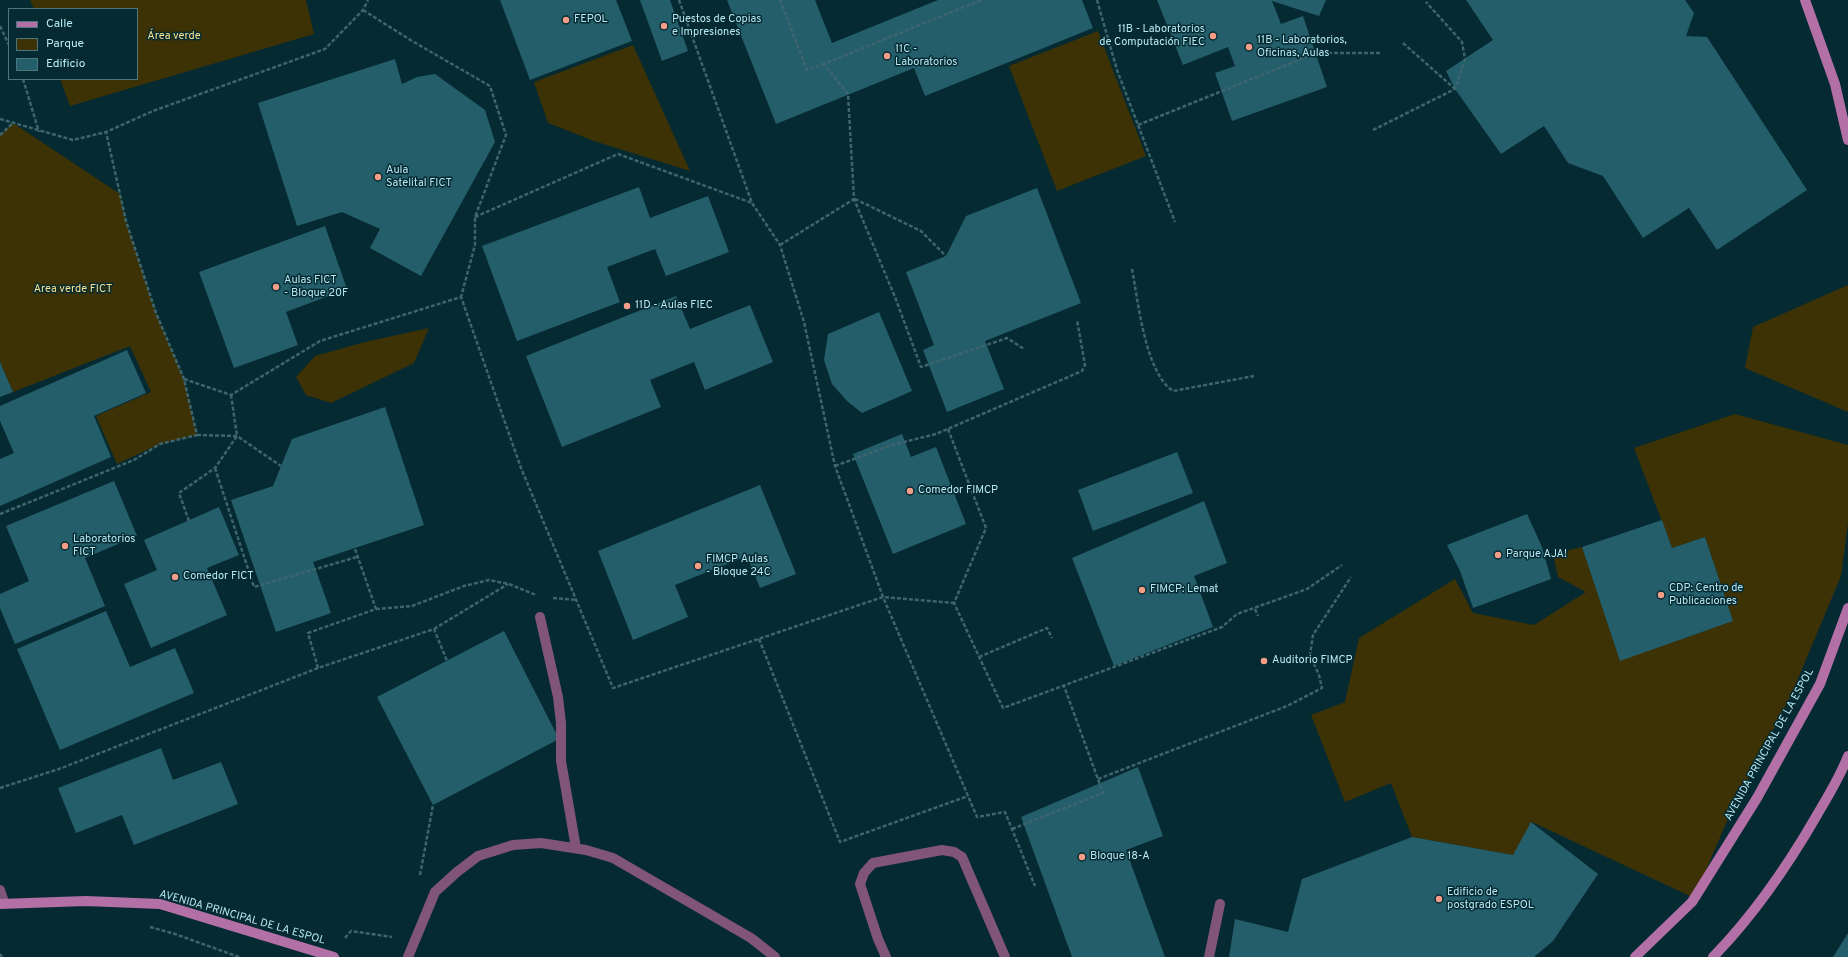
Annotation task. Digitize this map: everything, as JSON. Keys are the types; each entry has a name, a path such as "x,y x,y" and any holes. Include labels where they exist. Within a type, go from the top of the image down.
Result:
{"street":[{"path":"1805,0 1835,84 1848,140"},
{"name":"AVENIDA PRINCIPAL DE LA ESPOL","path":"1635,957 1692,902 1757,798 1820,684 1848,608"},
{"path":"1713,957 1741,929 1793,858 1841,774 1848,756"},
{"name":"AVENIDA PRINCIPAL DE LA ESPOL","path":"2,903 86,901 160,904 331,956"}],"lane":[{"path":"540,617 558,698 561,723 561,761 576,848"},
{"path":"408,957 435,892 457,872 478,856 513,845 541,842 576,848 613,858 752,938 775,957"},
{"path":"886,957 878,939 860,884 864,873 873,863 942,850 954,852 962,857 1005,957"},
{"path":"0,890 2,903"},
{"path":"1209,957 1220,904"}],"path":[{"path":"0,119 39,132 73,140 106,132 153,111 324,49 363,10 368,0"},
{"path":"679,0 752,203 780,245 804,322 835,466 883,597 977,817 1005,812 1035,886"},
{"path":"780,0 808,70 981,0"},
{"path":"1097,0 1117,70 1175,222"},
{"path":"1373,130 1455,89 1465,59 1462,42 1426,2"},
{"path":"363,10 412,41 490,86 506,135 475,217 475,245 461,297 521,468 613,688 883,597 954,603"},
{"path":"0,26 8,43"},
{"path":"1402,43 1455,89"},
{"path":"1138,125 1316,52 1382,53"},
{"path":"824,64 848,94 854,199 895,297 921,367 1007,338 1024,349"},
{"path":"23,80 39,132"},
{"path":"0,135 13,123"},
{"path":"106,132 126,221 156,313 184,379 197,435"},
{"path":"475,217 618,154 752,203"},
{"path":"780,245 854,199"},
{"path":"854,199 921,231 946,256"},
{"path":"1132,269 1146,344 1160,380 1166,387 1172,391 1254,376"},
{"path":"231,395 320,341 461,297"},
{"path":"835,466 892,445 936,434 1082,371 1085,365 1077,320"},
{"path":"184,379 231,395"},
{"path":"188,521 179,493 215,468 237,436 231,395"},
{"path":"948,429 986,528 954,603 1003,708 1222,627 1237,614 1255,609 1307,589 1342,565"},
{"path":"0,514 134,460 160,444 197,435 237,436 281,466"},
{"path":"215,468 254,587 357,557"},
{"path":"355,549 376,609"},
{"path":"1098,779 1287,706 1322,688 1319,675 1310,655 1313,635 1351,578"},
{"path":"0,788 59,768 318,668 434,629 509,584 489,580 464,586 412,606 376,609 308,633 318,668"},
{"path":"1255,609 1258,616"},
{"path":"979,657 1047,628 1052,638"},
{"path":"434,629 447,661"},
{"path":"759,639 840,842 968,796"},
{"path":"1012,830 1103,793 1064,686"},
{"path":"145,926 175,934 239,957"},
{"path":"331,956 352,931 394,937"}],"green space":[{"name":"Área verde","path":"30,0 306,0 314,34 70,106 60,80 138,80 138,8 34,8"},
{"path":"1098,31 1146,156 1057,191 1009,66"},
{"path":"633,45 690,171 594,141 548,123 534,82"},
{"name":"Area verde FICT","path":"13,123 120,194 126,221 156,313 184,379 197,435 160,444 117,464 96,416 151,392 130,346 13,392 0,362 0,135"},
{"path":"1848,285 1848,412 1745,368 1753,327"},
{"path":"429,328 414,363 331,403 306,395 296,377 315,356 365,342"},
{"path":"1735,414 1848,445 1848,523 1841,576 1792,693 1728,819 1694,898 1532,822 1513,855 1412,837 1391,783 1345,802 1311,715 1345,702 1359,638 1455,579 1473,613 1534,625 1586,592 1558,577 1553,554 1582,547 1620,660 1733,621 1705,537 1672,548 1634,448"}],"building":[{"name":"FEPOL","path":"500,0 616,0 632,41 530,80"},
{"name":"Puestos de Copias e Impresiones","path":"640,0 670,0 688,51 662,61"},
{"name":"11C - Laboratorios","path":"727,0 815,0 832,43 938,0 1082,0 1093,28 925,96 914,68 776,124"},
{"name":"11B - Laboratorios, Oficinas, Aulas","path":"1157,0 1326,0 1319,16 1272,1 1281,24 1303,16 1327,87 1232,121 1215,73 1235,66 1228,47 1183,65"},
{"path":"1466,0 1685,0 1694,13 1686,36 1707,37 1807,190 1717,250 1689,208 1643,238 1603,176 1568,163 1544,126 1501,154 1455,89 1446,71 1493,40"},
{"name":"Aula Satelital FICT","path":"395,59 402,84 417,77 435,74 485,110 495,142 421,276 370,248 380,229 342,212 297,226 258,103"},
{"path":"639,187 650,218 708,196 729,252 666,276 655,249 607,267 620,302 517,341 482,246"},
{"path":"1037,188 1081,303 985,341 1004,389 947,412 923,350 934,345 906,272 946,256 966,216"},
{"name":"Aulas FICT - Bloque 20F","path":"325,226 347,289 286,312 298,345 234,368 199,272"},
{"path":"676,296 690,329 750,305 773,362 705,390 694,362 650,380 661,407 562,447 526,356"},
{"path":"879,312 912,391 862,413 847,401 832,384 824,360 828,334"},
{"path":"127,350 146,393 94,416 111,457 0,506 0,459 14,453 0,421 0,406"},
{"path":"0,362 13,392 0,397"},
{"path":"385,407 424,525 313,562 331,613 276,632 231,500 273,486 292,439"},
{"name":"Comedor FIMCP","path":"902,434 911,457 936,447 966,524 893,554 853,454"},
{"path":"1177,452 1193,493 1093,531 1078,490"},
{"path":"114,481 137,536 85,558 105,606 15,644 0,608 0,594 29,581 6,526"},
{"name":"FIMCP Aulas - Bloque 24C","path":"760,485 796,574 760,588 747,556 675,585 688,617 633,640 598,551"},
{"name":"FIMCP: Lemat","path":"1204,501 1227,563 1194,576 1213,627 1114,666 1072,558"},
{"name":"Comedor FICT","path":"219,507 239,555 207,568 227,615 151,648 124,584 157,570 144,540"},
{"name":"Parque AJA!","path":"1527,514 1542,547 1551,579 1473,608 1460,571 1447,545"},
{"name":"CDP: Centro de Publicaciones","path":"1662,520 1672,548 1705,537 1733,621 1620,661 1582,547"},
{"path":"106,611 130,667 175,648 194,693 60,750 17,649"},
{"path":"504,631 559,739 433,805 377,697"},
{"path":"161,748 173,780 221,762 238,804 134,845 122,815 76,833 58,788"},
{"name":"Bloque 18-A","path":"1138,767 1163,836 1126,850 1165,957 1072,957 1021,817"},
{"name":"Edificio de postgrado ESPOL","path":"1531,822 1598,874 1553,941 1534,957 1229,957 1235,919 1288,932 1302,879 1412,837 1513,855"},
{"path":"1848,933 1848,957 1833,957"}],"place":[{"name":"FEPOL","path":"566,20"},
{"name":"Puestos de Copias e Impresiones","path":"664,26"},
{"name":"11B - Laboratorios de Computación FIEC","path":"1213,36"},
{"name":"11B - Laboratorios, Oficinas, Aulas","path":"1249,47"},
{"name":"11C - Laboratorios","path":"887,56"},
{"name":"Aula Satelital FICT","path":"378,177"},
{"name":"Aulas FICT - Bloque 20F","path":"276,287"},
{"name":"11D - Aulas FIEC","path":"627,306"},
{"name":"Comedor FIMCP","path":"910,491"},
{"name":"Laboratorios FICT","path":"65,546"},
{"name":"Parque AJA!","path":"1498,555"},
{"name":"FIMCP Aulas - Bloque 24C","path":"698,566"},
{"name":"Comedor FICT","path":"175,577"},
{"name":"FIMCP: Lemat","path":"1142,590"},
{"name":"CDP: Centro de Publicaciones","path":"1661,595"},
{"name":"Auditorio FIMCP","path":"1264,661"},
{"name":"Bloque 18-A","path":"1082,857"},
{"name":"Edificio de postgrado ESPOL","path":"1439,899"}]}
